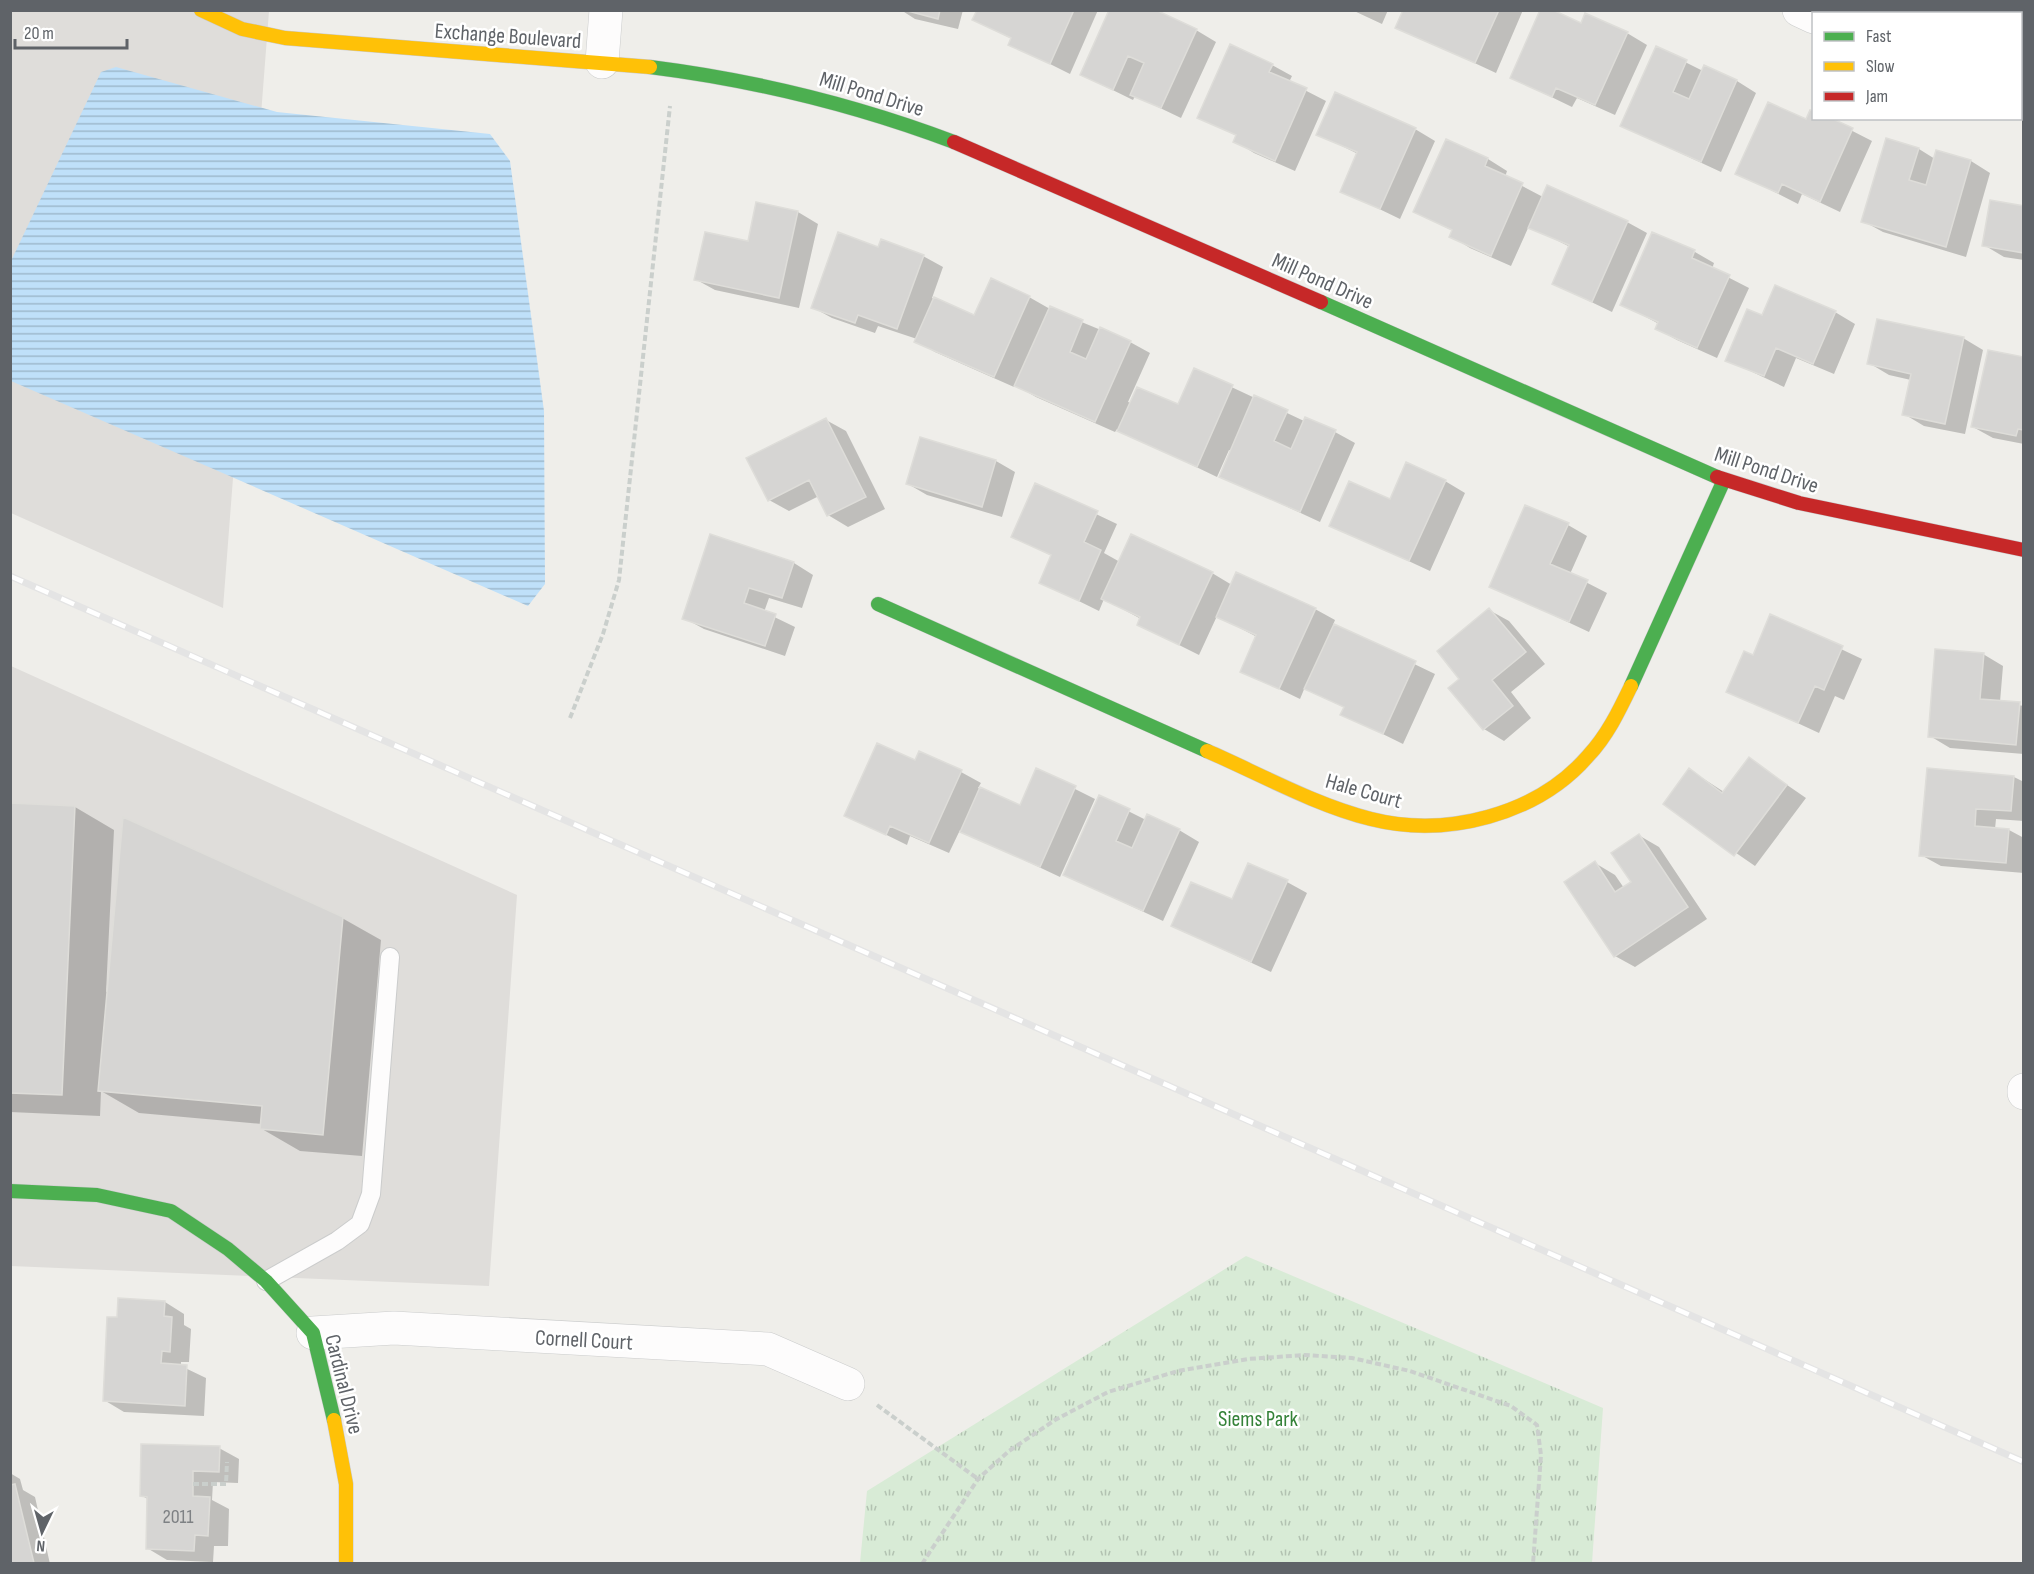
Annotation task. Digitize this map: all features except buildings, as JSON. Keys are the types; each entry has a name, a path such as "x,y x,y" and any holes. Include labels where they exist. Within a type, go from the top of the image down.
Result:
{"street":[{"name":"Exchange Boulevard","path":"201,10 242,29 295,39 474,55 602,62"},
{"path":"602,62 606,10"},
{"name":"Mill Pond Drive","path":"602,62 674,70 811,96 951,139 1724,480 1799,503 2024,550"},
{"name":"Hale Court","path":"878,604 1331,806 1374,820 1400,824 1450,824 1479,819 1518,806 1545,792 1575,770 1594,748 1634,679 1724,480"},
{"name":"Cardinal Drive","path":"10,1191 97,1195 171,1211 228,1248 266,1281 313,1333 336,1427 346,1484 346,1563"},
{"name":"Cornell Court","path":"313,1333 394,1328 768,1348 848,1384"}],"lane":[{"path":"266,1281 337,1241 360,1224 371,1194 390,957"}],"path":[{"path":"570,718 603,634 619,580 674,70"},
{"path":"922,1563 978,1479 1010,1451 1055,1420 1108,1392 1178,1371 1248,1359 1305,1355 1352,1358 1410,1371 1510,1406 1537,1425 1540,1455 1533,1563"},
{"path":"848,1384 978,1479"},
{"path":"193,1484 226,1484 228,1462"}],"shaded area":[{"path":"11,11 269,11 223,608 11,513"},
{"path":"11,666 517,895 489,1286 11,1266"}],"green space":[{"name":"Siems Park","path":"1246,1256 1603,1408 1592,1563 860,1563 867,1491"}],"water":[{"path":"116,67 277,112 490,134 510,161 544,411 545,584 528,606 11,381 11,261 101,72"}],"railway":[{"path":"10,576 2024,1462"}],"traffic: fast":[{"path":"650,67 727,79 842,105 954,142"},
{"path":"1321,302 1717,477"},
{"path":"1631,686 1724,480"},
{"path":"878,604 1207,751"},
{"path":"10,1191 97,1195 171,1211 228,1249 266,1281 313,1333 334,1420"}],"traffic: slow":[{"path":"201,10 242,29 285,38 650,67"},
{"path":"1207,751 1308,797 1350,813 1400,824 1459,823 1488,817 1517,807 1543,793 1567,776 1588,756 1607,732 1631,686"},
{"path":"334,1420 346,1484 346,1564"}],"traffic: jam":[{"path":"954,142 1321,302"},
{"path":"1717,477 1799,503 2024,550"}]}
